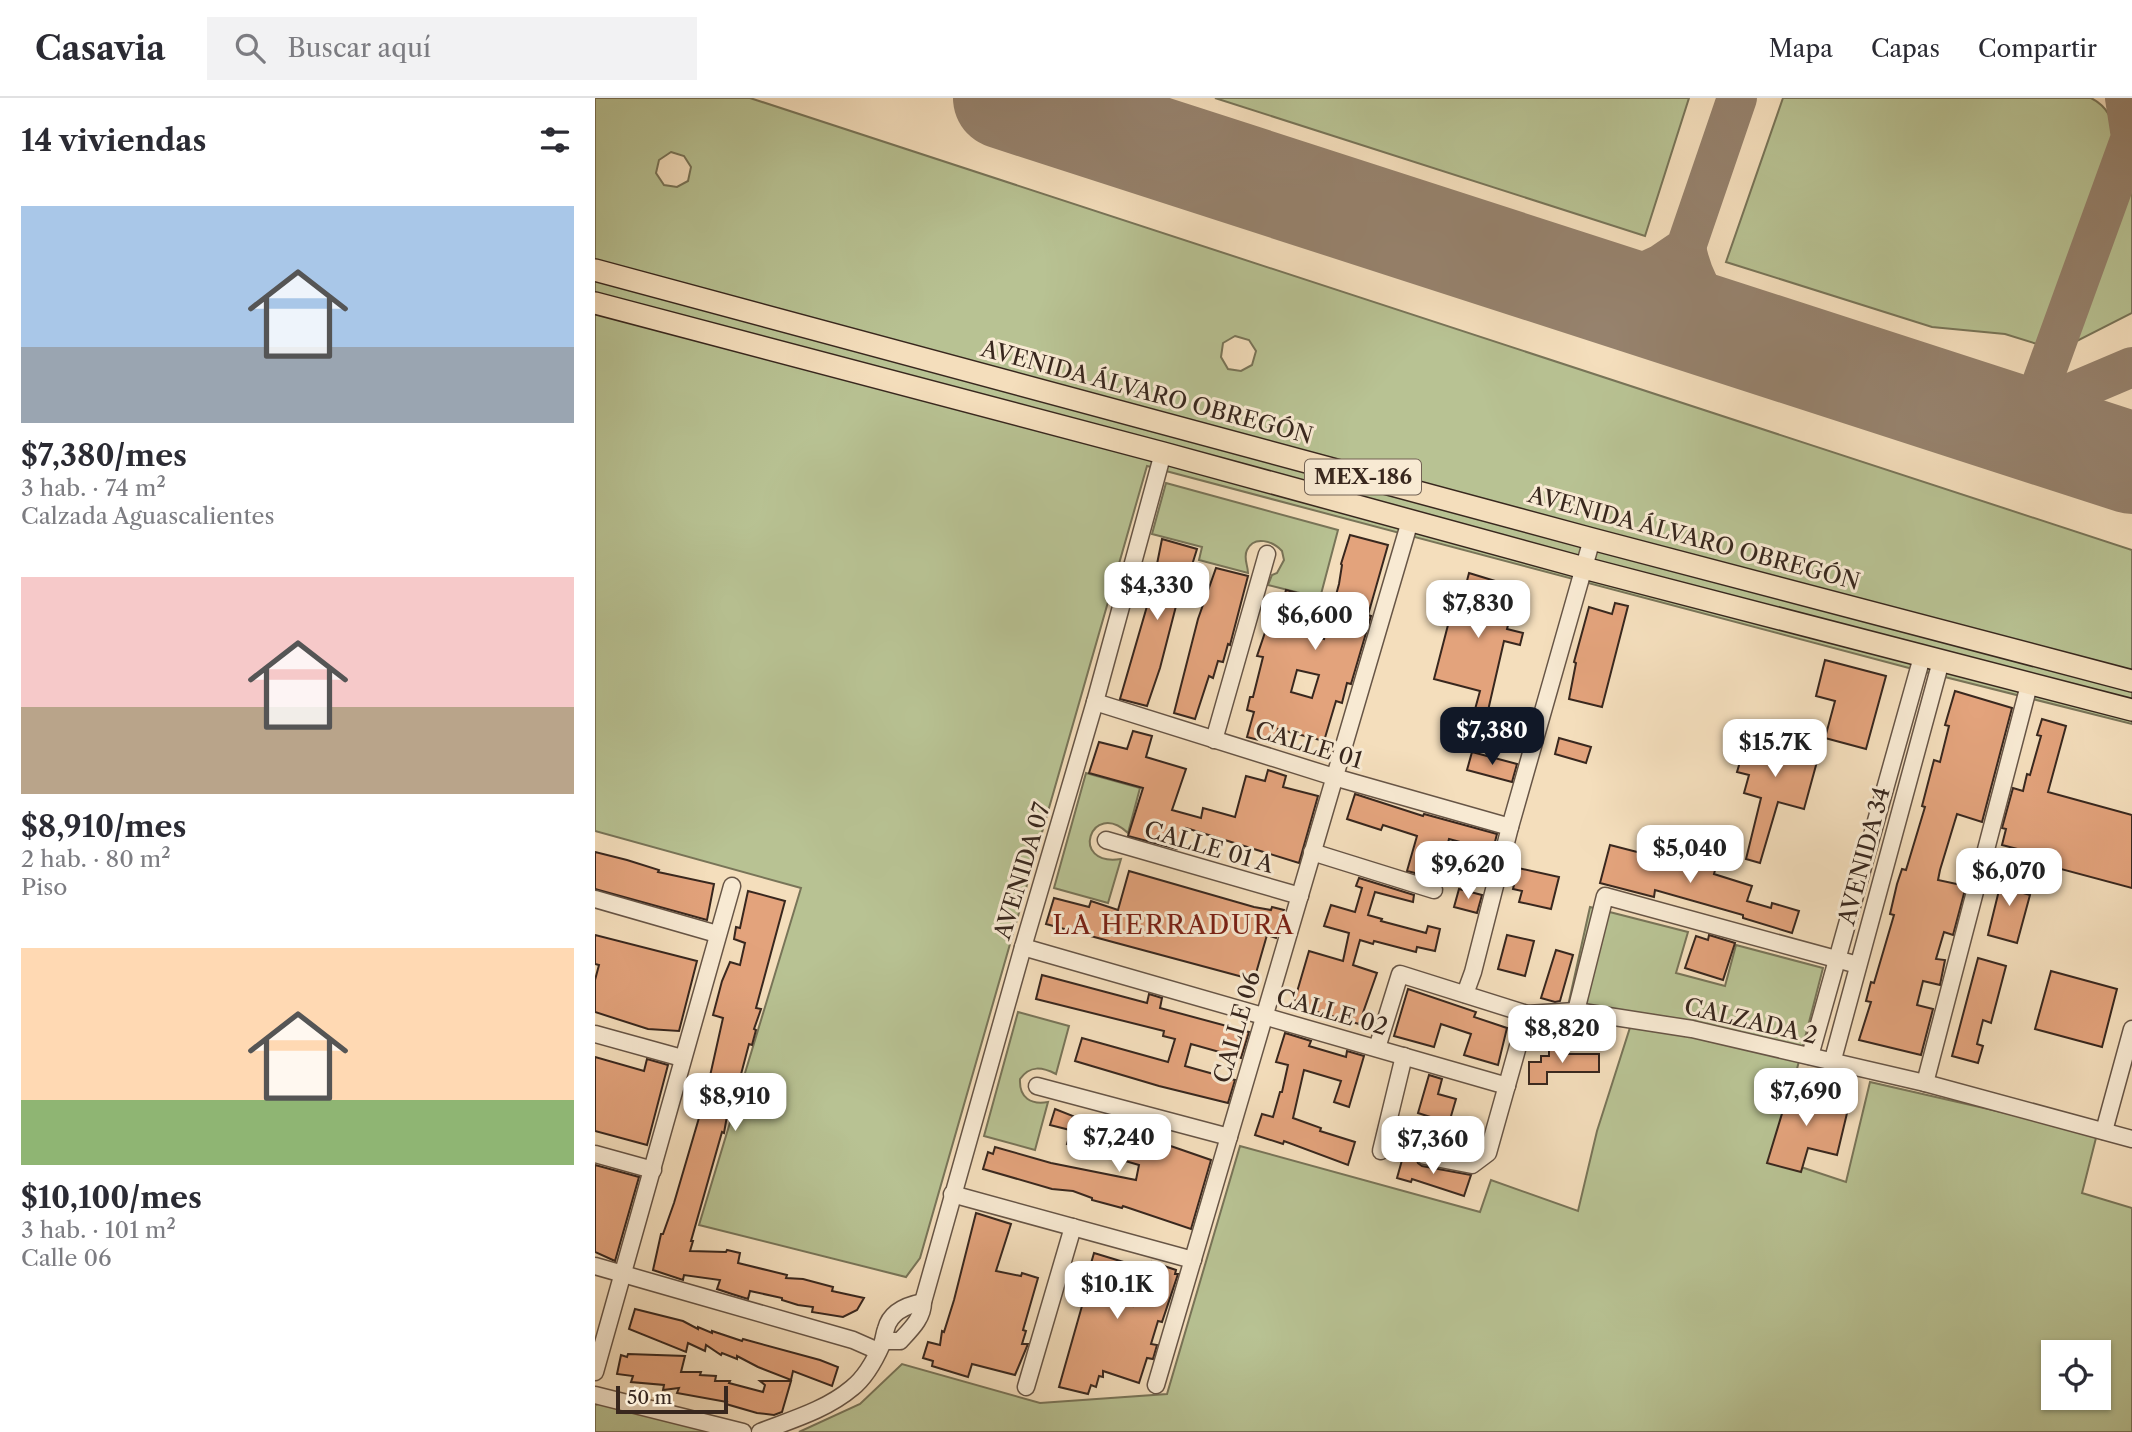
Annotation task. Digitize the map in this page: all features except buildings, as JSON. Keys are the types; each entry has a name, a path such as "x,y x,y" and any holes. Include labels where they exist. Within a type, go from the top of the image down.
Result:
{"main road":[{"name":"AVENIDA ÁLVARO OBREGÓN","path":"595,270 2132,681"},
{"name":"MEX-186","path":"595,303 1163,453 1584,568 2132,710"}],"street":[{"name":"AVENIDA 07","path":"881,1346 900,1340 923,1311 923,1302 952,1194 1095,702 1163,453"},
{"name":"CALLE 06","path":"1156,1385 1410,521"},
{"path":"1465,994 1593,539"},
{"path":"1214,740 1267,554"},
{"name":"AVENIDA 34","path":"1810,1056 1888,776 1931,659"},
{"name":"AVENIDA 34","path":"1832,1063 1908,782 1931,659"},
{"path":"1926,1083 2029,685"},
{"name":"CALLE 01","path":"1095,702 1335,778 1510,827"},
{"path":"1888,776 1908,782"},
{"name":"CALLE 01 A","path":"1106,840 1300,896"},
{"path":"1313,852 1434,890"},
{"path":"595,1372 732,886"},
{"path":"1576,1011 1605,896 1858,965"},
{"path":"595,899 717,934"},
{"name":"CALLE 02","path":"1023,947 1507,1086"},
{"name":"CALZADA 2","path":"1377,1048 1400,974 1527,1014 1576,1011 1692,1029 1926,1083 2132,1139"},
{"path":"1425,1156 1472,1165 1488,1153 1527,1014"},
{"path":"2104,1131 2129,1049 2132,1029"},
{"path":"595,1034 682,1058"},
{"path":"1381,1151 1404,1056"},
{"path":"1037,1086 1229,1137"},
{"path":"595,1154 653,1170"},
{"path":"952,1194 1193,1260"},
{"path":"1026,1387 1073,1227"},
{"path":"595,1266 881,1346"},
{"path":"760,1432 831,1403 853,1387 871,1367 891,1317 902,1308 923,1302"},
{"path":"595,1395 743,1432"}],"green space":[{"path":"595,98 750,98 2132,550 2132,724 1909,668 1147,466 920,1258 906,1277 699,1225 801,888 595,831","holes":["671,152 684,156 691,167 688,181 677,187 664,185 656,173 659,160","1235,336 1249,340 1256,351 1252,365 1241,371 1228,369 1221,357 1223,343"]},
{"path":"1215,98 1689,98 1645,236"},
{"path":"1783,98 2091,98 2101,105 2111,119 2112,136 2037,344 2005,334 1932,327 1726,262"},
{"path":"2132,170 2132,313 2071,344"},
{"path":"1166,483 1338,530 1320,598 1268,585 1284,560 1282,551 1269,542 1259,541 1250,545 1245,556 1248,573 1199,560 1202,547 1152,534"},
{"path":"1086,773 1140,788 1128,833 1115,824 1104,823 1096,828 1091,836 1090,845 1095,853 1105,859 1121,859 1108,903 1054,888"},
{"path":"1590,907 1688,932 1676,973 1725,986 1736,945 1823,968 1774,1158 1846,1182 1870,1082 2097,1134 2082,1193 2132,1208 2132,1432 799,1432 860,1404 902,1364 1040,1403 1167,1394 1240,1146 1480,1212 1491,1180 1578,1211 1597,1131 1634,1015 1568,1006"},
{"path":"1018,1012 1069,1026 1056,1074 1032,1069 1020,1079 1020,1086 1027,1099 1048,1102 1035,1150 984,1136"},
{"path":"604,1402 710,1432 595,1432 595,1405"}],"taxiway":[{"path":"1024,104 1060,107 1095,98"},
{"path":"1140,98 1166,136 1203,162"},
{"path":"1569,281 1603,284 1631,278 1661,264 1686,247 1737,98"},
{"path":"1996,416 2021,406 2040,388 2131,137 2125,98"},
{"path":"1686,247 1695,277 1710,303 1731,325 1758,342"},
{"path":"2017,413 2132,367"}],"runway":[{"path":"1004,98 2132,463"}],"district":[{"name":"LA HERRADURA","path":"1174,925"}]}
